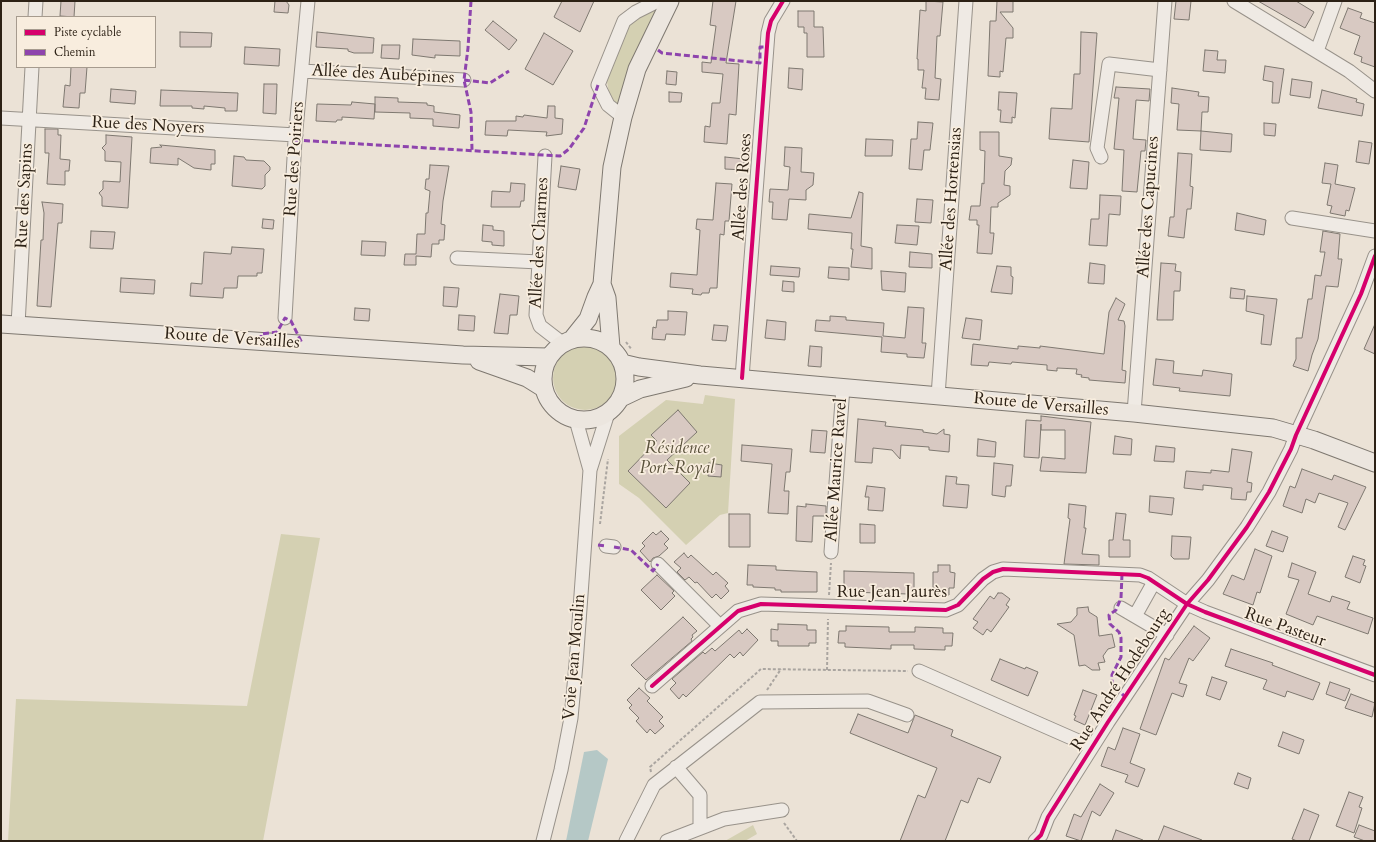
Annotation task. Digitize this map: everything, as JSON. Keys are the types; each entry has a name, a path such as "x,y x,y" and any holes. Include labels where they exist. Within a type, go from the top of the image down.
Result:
{"main road":[{"path":"567,341 583,337 599,340 611,347 622,363 625,376 625,388 621,398 608,413 599,418 576,420 566,417 555,409 547,399 543,388 543,372 548,357 567,341 588,319 602,284 612,167 623,117 638,69 670,1"},
{"path":"602,284 607,298 611,347"},
{"name":"Route de Versailles","path":"1,324 463,356 548,357"},
{"name":"Route de Versailles","path":"463,356 527,378 543,388"},
{"name":"Route de Versailles","path":"622,363 639,368 700,375 1134,413 1273,428 1375,464"},
{"name":"Route de Versailles","path":"621,398 640,390 700,375"}],"street":[{"path":"35,16 36,1"},
{"name":"Rue des Poiriers","path":"285,318 296,135 308,1"},
{"path":"623,117 608,105 598,85 624,20 658,1"},
{"name":"Allée des Roses","path":"742,378 768,33 783,1"},
{"name":"Allée des Hortensias","path":"938,396 966,1"},
{"name":"Allée des Capucines","path":"1134,413 1165,1"},
{"path":"1234,1 1349,71 1375,91"},
{"path":"1317,51 1335,1"},
{"path":"1101,157 1097,148 1109,64 1160,70"},
{"name":"Rue des Sapins","path":"18,325 32,68"},
{"name":"Allée des Aubépines","path":"302,71 464,80"},
{"name":"Rue des Noyers","path":"1,118 296,135"},
{"name":"Allée des Charmes","path":"545,156 536,315 540,326 567,341"},
{"path":"1292,218 1375,231"},
{"name":"Rue André Hodebourg","path":"1035,841 1041,835 1048,817 1092,747 1166,634 1187,604 1208,580 1247,527 1276,478 1291,449 1296,435 1361,294 1375,256"},
{"path":"457,258 539,262"},
{"name":"Allée Maurice Ravel","path":"831,552 843,387"},
{"name":"Voie Jean Moulin","path":"543,841 561,770 571,718 590,470 608,413"},
{"name":"Voie Jean Moulin","path":"576,420 590,470"},
{"path":"658,564 719,625"},
{"name":"Rue Jean Jaurès","path":"652,686 719,625 738,610 761,604 946,610 958,605 983,578 993,572 1003,569 1140,575 1154,582 1187,604"},
{"path":"1135,616 1154,582"},
{"name":"Rue Pasteur","path":"1187,604 1375,675"},
{"path":"1121,608 1166,634"},
{"path":"919,672 1092,747"},
{"path":"626,841 654,785 760,702 868,702 907,715"},
{"path":"676,767 700,795 700,828"},
{"path":"667,841 724,819 778,810"}],"path":[{"path":"760,702 781,669"},
{"path":"778,810 797,841"}],"green space":[{"path":"659,6 618,110 609,93 607,71 630,23"},
{"path":"585,346 603,352 611,360 617,378 611,396 603,404 585,410 567,404 559,396 553,378 559,360 567,352"},
{"name":"Résidence Port-Royal","path":"705,395 735,399 728,513 720,515 686,545 639,498 619,484 619,436 666,400 703,404"},
{"path":"281,534 320,538 263,841 8,841 16,699 247,706"},
{"path":"753,825 757,834 745,841 725,841"}],"shaded area":[{"path":"597,750 608,759 588,841 566,841 584,752"}],"building":[{"path":"61,1 75,1 74,16 60,16"},
{"path":"275,1 286,1 289,5 288,13 274,12"},
{"path":"562,1 594,1 580,32 554,17"},
{"path":"713,1 736,1 726,63 739,64 736,115 729,114 727,144 704,142 705,126 710,127 712,103 720,103 723,74 702,72 702,62 711,63 716,26 710,25"},
{"path":"926,1 943,2 940,36 937,36 935,78 941,79 939,100 925,99 926,88 922,88 924,70 918,70 917,59 920,10 926,11"},
{"path":"997,1 1013,1 1013,12 1000,12 1013,28 1013,38 1006,38 1003,72 1000,71 1000,77 988,76 990,21 996,21"},
{"path":"1176,1 1191,1 1189,20 1174,19"},
{"path":"1258,1 1296,1 1314,12 1305,28"},
{"path":"1348,8 1362,13 1360,18 1375,23 1375,67 1361,62 1362,57 1354,54 1360,36 1340,28"},
{"path":"798,11 814,11 814,27 823,27 824,57 807,57 807,33 804,33 804,27 798,27"},
{"path":"493,21 517,40 509,50 485,30"},
{"path":"180,32 212,33 211,47 180,47"},
{"path":"317,32 374,38 373,53 354,53 348,51 348,49 316,47"},
{"path":"1081,32 1097,33 1089,142 1049,139 1051,108 1072,109 1074,74 1080,74"},
{"path":"544,33 573,51 553,85 525,69"},
{"path":"413,39 460,41 460,56 435,55 435,58 412,55"},
{"path":"382,45 400,45 399,59 381,58"},
{"path":"245,47 280,49 279,66 244,64"},
{"path":"1205,50 1218,51 1217,60 1226,60 1225,73 1203,71"},
{"path":"1265,66 1284,69 1279,103 1272,103 1273,82 1263,80"},
{"path":"71,68 87,68 85,93 80,93 79,108 63,107 65,85 70,86"},
{"path":"789,68 803,69 802,90 788,88"},
{"path":"667,71 677,72 676,85 666,84"},
{"path":"1292,79 1312,82 1310,98 1290,95"},
{"path":"264,84 277,84 276,114 263,113"},
{"path":"1116,87 1150,89 1149,101 1136,100 1133,139 1146,140 1145,151 1141,151 1137,192 1122,191 1124,150 1114,149 1119,98 1114,98"},
{"path":"1172,88 1199,92 1198,96 1209,97 1208,112 1202,112 1201,131 1177,130 1179,104 1171,103"},
{"path":"111,89 136,91 135,104 110,102"},
{"path":"161,90 238,93 237,111 225,111 225,108 204,106 204,109 192,108 192,106 160,106"},
{"path":"1322,90 1357,99 1356,102 1364,104 1362,116 1318,108"},
{"path":"669,92 682,93 681,102 669,102"},
{"path":"999,92 1017,93 1015,118 1012,117 1012,123 1000,122 1001,110 998,110"},
{"path":"375,97 398,98 398,102 427,103 427,105 434,106 434,112 460,115 459,128 433,126 433,119 410,118 410,113 375,112"},
{"path":"352,102 375,104 374,119 342,117 342,120 337,120 336,122 316,121 317,104 351,105"},
{"path":"548,106 555,106 555,118 563,119 562,134 546,136 547,132 508,130 507,136 485,135 486,121 516,121 516,116 523,117 524,115 547,118"},
{"path":"918,122 933,123 930,150 924,150 922,170 909,169 911,139 917,139"},
{"path":"1264,123 1276,124 1275,136 1264,135"},
{"path":"45,129 58,129 58,135 61,135 60,159 70,160 69,171 65,171 65,185 47,184 49,153 45,153"},
{"path":"1201,131 1232,134 1231,152 1200,150"},
{"path":"980,132 999,132 999,156 1012,158 1011,165 1005,171 1004,185 1010,186 1010,195 998,203 998,207 991,207 990,233 994,233 992,254 977,253 979,225 977,225 977,220 969,220 971,206 980,206 982,183 984,184 985,151 980,150"},
{"path":"106,135 132,137 128,208 102,206 102,197 99,193 103,189 103,181 120,182 121,162 105,161 105,151 102,148 106,144"},
{"path":"866,139 893,140 892,156 865,156"},
{"path":"1359,141 1372,143 1369,164 1356,162"},
{"path":"160,145 215,150 215,164 211,164 211,170 194,168 178,158 178,165 150,163 151,148 162,147"},
{"path":"785,147 802,148 801,172 814,173 813,185 806,190 806,200 789,199 787,220 772,219 773,202 769,202 770,189 788,190 790,167 784,166"},
{"path":"1178,153 1192,154 1190,186 1193,187 1191,209 1187,209 1184,238 1168,236 1170,217 1174,217"},
{"path":"234,156 244,157 246,160 264,161 270,167 270,170 265,175 265,186 262,189 232,186"},
{"path":"725,157 744,159 744,170 725,169"},
{"path":"1073,160 1089,162 1087,189 1070,188"},
{"path":"1325,163 1338,165 1335,184 1355,188 1349,211 1346,210 1345,216 1330,213 1332,206 1327,205 1331,184 1322,183"},
{"path":"430,165 449,166 441,224 445,225 444,240 439,240 439,244 432,244 431,257 416,256 416,265 404,265 405,254 416,254 417,234 425,234 426,213 428,213 430,191 425,189 426,179 429,179"},
{"path":"561,166 580,169 576,190 558,187"},
{"path":"511,183 525,184 524,201 521,201 520,207 491,207 492,191 510,192"},
{"path":"716,183 732,184 729,221 725,221 724,235 720,234 717,288 710,288 709,293 702,293 701,295 692,294 693,289 670,287 671,273 697,275 700,230 696,229 697,219 713,220"},
{"path":"859,192 863,193 861,246 872,248 872,269 851,267 853,249 851,249 852,233 808,229 809,214 851,218"},
{"path":"1100,195 1121,196 1120,215 1109,214 1107,246 1089,245 1091,219 1099,219"},
{"path":"917,199 933,200 931,223 915,222"},
{"path":"42,202 63,204 62,223 58,223 51,307 37,306 41,240 43,240 44,213"},
{"path":"1237,213 1266,220 1264,235 1235,230"},
{"path":"263,219 274,220 273,229 262,228"},
{"path":"483,225 493,226 493,230 504,231 504,246 492,245 492,242 482,241"},
{"path":"897,225 919,226 917,245 895,243"},
{"path":"91,231 115,232 113,249 90,248"},
{"path":"1323,231 1340,234 1338,259 1342,259 1338,287 1326,286 1318,339 1308,371 1293,366 1296,359 1296,338 1302,338 1308,299 1312,299 1315,275 1321,276 1325,252 1320,252"},
{"path":"362,241 386,242 385,256 361,255"},
{"path":"232,247 264,249 262,273 257,273 257,276 238,276 237,288 224,288 223,298 190,296 191,283 202,284 204,252 231,254"},
{"path":"910,252 932,254 932,268 909,267"},
{"path":"1090,263 1105,265 1104,284 1088,283"},
{"path":"1161,263 1176,264 1175,271 1181,272 1180,291 1174,291 1173,320 1157,320"},
{"path":"771,266 800,268 799,277 770,275"},
{"path":"997,266 1011,267 1011,276 1013,277 1012,294 991,292"},
{"path":"829,267 849,268 849,280 828,278"},
{"path":"881,271 906,273 905,292 882,290"},
{"path":"121,278 155,280 154,294 120,292"},
{"path":"783,281 794,282 794,292 782,291"},
{"path":"444,287 459,288 457,307 443,306"},
{"path":"1231,288 1245,290 1244,299 1230,298"},
{"path":"500,294 519,296 517,315 510,315 508,334 494,333"},
{"path":"1247,296 1277,299 1271,345 1261,344 1264,315 1246,311"},
{"path":"1116,298 1125,304 1118,320 1124,321 1125,326 1122,370 1126,371 1125,383 1089,380 1089,378 1081,377 1082,375 1076,374 1077,369 1057,368 1057,371 1047,370 1047,365 989,362 988,366 971,365 973,344 1018,349 1018,346 1040,348 1040,346 1104,354 1109,312"},
{"path":"908,307 924,308 922,343 926,343 924,358 907,357 907,354 881,352 882,337 815,331 816,320 830,321 830,316 846,317 846,320 884,323 883,336 905,338"},
{"path":"355,308 370,309 369,321 354,320"},
{"path":"668,311 687,312 685,335 666,334 665,340 652,339 653,327 656,328 657,320 668,320"},
{"path":"459,315 475,316 474,331 458,330"},
{"path":"966,318 982,320 980,340 962,338"},
{"path":"767,320 786,322 785,340 765,338"},
{"path":"1375,324 1375,354 1364,349"},
{"path":"714,325 728,326 726,341 712,340"},
{"path":"810,346 822,347 821,367 808,366"},
{"path":"1156,359 1174,361 1173,373 1202,376 1203,370 1232,374 1230,396 1179,391 1180,388 1153,385"},
{"path":"678,410 697,432 667,460 690,483 666,508 628,471 657,441 651,435"},
{"path":"1041,416 1091,422 1086,473 1040,471 1042,457 1065,459 1065,430 1041,430 1041,424 1039,458 1024,457 1026,420 1041,421"},
{"path":"858,419 886,422 885,426 923,430 923,432 937,434 944,429 944,434 950,435 949,452 929,450 929,447 901,445 900,459 892,450 873,448 872,463 855,462"},
{"path":"812,430 827,431 825,453 810,452"},
{"path":"1115,436 1132,439 1131,455 1113,454"},
{"path":"978,439 996,442 995,457 977,456"},
{"path":"742,445 792,449 790,472 786,472 784,491 789,491 788,514 768,513 772,464 741,461"},
{"path":"1156,446 1175,448 1174,462 1154,461"},
{"path":"1232,449 1252,452 1247,482 1252,483 1251,492 1247,492 1246,500 1231,499 1232,488 1203,485 1203,490 1184,488 1186,471 1211,473 1211,470 1229,472"},
{"path":"709,463 722,465 721,477 708,476"},
{"path":"994,463 1013,465 1011,486 1006,486 1005,497 992,495"},
{"path":"1302,469 1332,480 1334,475 1366,487 1345,530 1338,527 1348,503 1319,493 1315,503 1306,499 1302,513 1283,506 1290,486 1295,488"},
{"path":"946,476 957,477 956,484 969,485 967,508 943,506"},
{"path":"867,486 885,488 883,511 868,510 869,497 865,497"},
{"path":"1150,496 1174,498 1172,515 1149,512"},
{"path":"806,504 826,506 826,516 813,516 812,542 796,541 797,506 806,507"},
{"path":"1069,504 1086,506 1084,528 1086,528 1082,554 1099,555 1099,565 1064,564 1070,519 1068,518"},
{"path":"1116,513 1126,514 1123,540 1130,540 1130,557 1109,557 1109,540 1113,540"},
{"path":"729,514 750,514 750,547 729,547"},
{"path":"860,524 875,525 875,543 860,543"},
{"path":"661,531 669,539 664,544 668,548 659,556 653,558 650,562 640,551 645,546 642,543 653,532 656,535"},
{"path":"1272,531 1288,537 1283,552 1266,546"},
{"path":"1172,536 1191,537 1189,559 1174,559 1171,556"},
{"path":"1255,549 1272,556 1260,593 1257,592 1253,605 1223,594 1232,575 1244,580"},
{"path":"684,553 688,558 691,555 713,575 716,572 728,583 725,586 729,591 721,599 716,594 712,598 697,582 695,583 689,577 685,580 677,572 681,568 674,562"},
{"path":"1353,556 1365,560 1363,565 1366,566 1360,583 1345,577"},
{"path":"1292,563 1316,572 1308,594 1330,602 1332,596 1350,602 1347,609 1373,618 1368,634 1317,616 1313,625 1286,614 1299,580 1288,577"},
{"path":"748,565 776,566 776,570 817,572 817,592 781,592 781,590 775,590 775,588 753,587 753,585 747,585"},
{"path":"938,565 950,565 950,572 955,573 954,588 949,588 949,595 937,594 937,588 933,588 933,572 938,572"},
{"path":"844,571 914,573 914,592 908,592 908,594 849,592 844,590"},
{"path":"657,575 674,591 672,593 675,596 661,610 641,590"},
{"path":"998,593 1002,593 1010,599 1006,605 1009,607 991,632 987,629 983,635 973,628 978,622 973,619 990,596 994,599"},
{"path":"1088,607 1089,612 1097,617 1099,636 1112,634 1115,647 1108,649 1103,656 1105,662 1098,663 1100,670 1092,670 1085,665 1079,666 1074,635 1057,624 1071,622 1077,615 1077,608"},
{"path":"683,617 697,631 692,635 692,641 646,680 631,665"},
{"path":"778,624 807,625 807,630 816,630 816,643 809,643 809,646 778,646 778,641 771,641 771,629 778,630"},
{"path":"846,626 889,627 889,632 915,632 915,627 943,628 943,633 953,633 952,646 945,646 945,650 914,649 914,645 891,645 891,649 845,647 845,643 838,643 839,631 846,631"},
{"path":"1194,626 1210,638 1193,661 1189,658 1179,683 1187,685 1183,697 1172,693 1156,735 1140,729 1165,658 1169,660"},
{"path":"747,629 758,640 743,656 740,652 734,658 730,654 686,697 683,694 679,699 670,689 676,683 672,679 703,652 705,654 712,648 715,651 739,630 742,634"},
{"path":"1231,649 1273,663 1272,665 1320,683 1313,700 1287,691 1285,697 1263,689 1267,680 1225,666"},
{"path":"1000,659 1025,669 1026,667 1038,672 1028,696 991,680"},
{"path":"1212,677 1227,682 1220,700 1206,695"},
{"path":"1330,682 1350,689 1345,701 1326,694"},
{"path":"639,688 650,698 647,701 663,717 659,721 664,726 655,734 650,729 647,733 636,721 639,718 629,708 632,705 627,700"},
{"path":"1083,690 1097,695 1085,725 1074,720 1076,716 1074,715"},
{"path":"1351,694 1375,703 1372,717 1345,708"},
{"path":"858,714 908,733 915,715 953,730 951,736 1001,757 990,783 978,778 968,803 961,800 945,841 900,841 918,795 925,798 937,768 850,733"},
{"path":"1123,728 1140,734 1130,763 1145,769 1138,787 1125,782 1128,775 1101,766 1108,747 1115,750"},
{"path":"1283,732 1304,740 1299,754 1278,746"},
{"path":"1238,773 1251,778 1248,789 1234,784"},
{"path":"1100,784 1114,793 1100,816 1092,811 1081,841 1066,836 1074,814 1081,817"},
{"path":"1349,792 1363,797 1359,807 1362,808 1354,833 1336,826"},
{"path":"1304,809 1319,815 1309,841 1297,841 1292,839"},
{"path":"1359,825 1375,831 1375,841 1365,841 1354,837"},
{"path":"1164,826 1202,840 1202,841 1158,841"},
{"path":"1116,830 1143,840 1143,841 1112,841"}],"marked path":[{"path":"471,1 464,80 471,112 472,150"},
{"path":"658,50 662,53 760,63 760,47 767,47"},
{"path":"464,80 490,83 509,71"},
{"path":"295,140 560,156 569,149 584,128 598,85"},
{"path":"261,341 261,334 277,332 285,318 291,321 302,343"},
{"path":"598,545 606,546"},
{"path":"614,547 631,550 653,571 658,564"},
{"path":"1122,574 1121,598 1116,610 1109,615 1110,624 1119,632 1121,638 1121,657 1112,675 1112,683 1125,697"}],"cycle path":[{"path":"742,378 768,33 771,21 783,1"},
{"path":"1035,841 1041,835 1048,817 1108,722 1187,604 1208,580 1247,527 1269,492 1291,449 1296,435 1361,294 1375,256"},
{"path":"652,686 738,611 761,604 946,610 958,605 983,579 993,572 1003,569 1140,575 1148,578 1187,604 1205,612 1375,675"}]}
